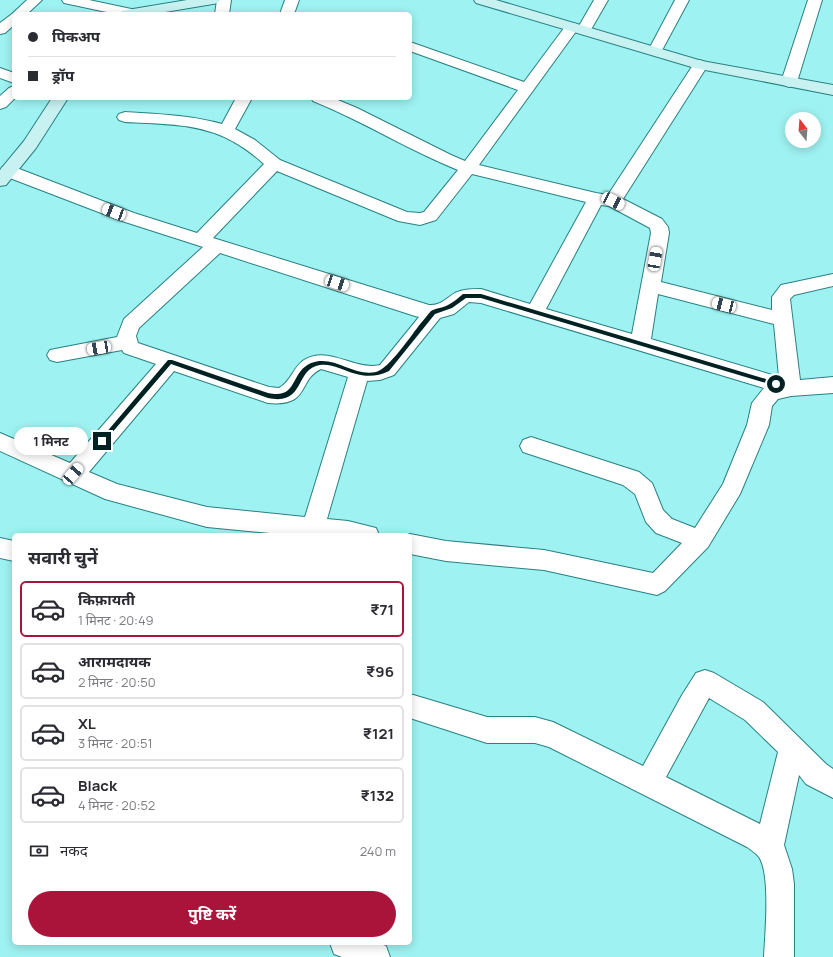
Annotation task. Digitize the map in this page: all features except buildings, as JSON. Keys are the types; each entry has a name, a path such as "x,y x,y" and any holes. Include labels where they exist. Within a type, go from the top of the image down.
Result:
{"street":[{"path":"21,12 36,0"},
{"path":"69,0 124,12"},
{"path":"134,12 176,3 213,0"},
{"path":"222,12 224,0"},
{"path":"288,12 292,0"},
{"path":"125,117 195,124 226,131 240,137 274,164 412,219 420,219 430,216 468,168 527,88 601,0"},
{"path":"655,51 682,0"},
{"path":"789,82 815,0"},
{"path":"489,1 578,29 700,64 833,90"},
{"path":"0,30 12,20"},
{"path":"412,47 527,88"},
{"path":"535,312 605,200 700,64"},
{"path":"0,73 12,77"},
{"path":"0,104 12,93"},
{"path":"59,100 30,144 4,176 422,311 433,313 450,307 465,296 474,295 791,388"},
{"path":"226,131 243,100"},
{"path":"325,100 445,159 468,168 605,200 652,220 659,227 660,233 640,344"},
{"path":"274,164 209,242 131,324 125,334 127,342 131,348 275,397 285,396 292,392 305,370 312,365 321,362 371,375 379,374 387,370 433,313"},
{"path":"791,388 782,320 781,297 788,290 833,280"},
{"path":"651,286 782,320"},
{"path":"57,355 127,342"},
{"path":"73,474 170,362"},
{"path":"313,527 359,373"},
{"path":"412,545 446,551 544,560 657,584 700,540 732,488 758,425 762,402 771,394 791,388 833,385"},
{"path":"0,442 113,492 207,517 313,527 358,533"},
{"path":"531,446 631,478 644,489 654,515 664,526 700,540"},
{"path":"0,548 12,551"},
{"path":"649,782 691,704 705,682 754,711 816,774 833,784"},
{"path":"412,707 486,730 535,730 553,735 757,837 769,847 775,859 780,877 779,957"},
{"path":"769,847 792,748"},
{"path":"349,945 375,957"}],"route":[{"path":"102,441 170,362 268,395 275,397 285,396 292,392 305,370 312,365 321,362 371,375 379,374 387,370 433,313 450,307 465,296 474,295 776,384"}]}
